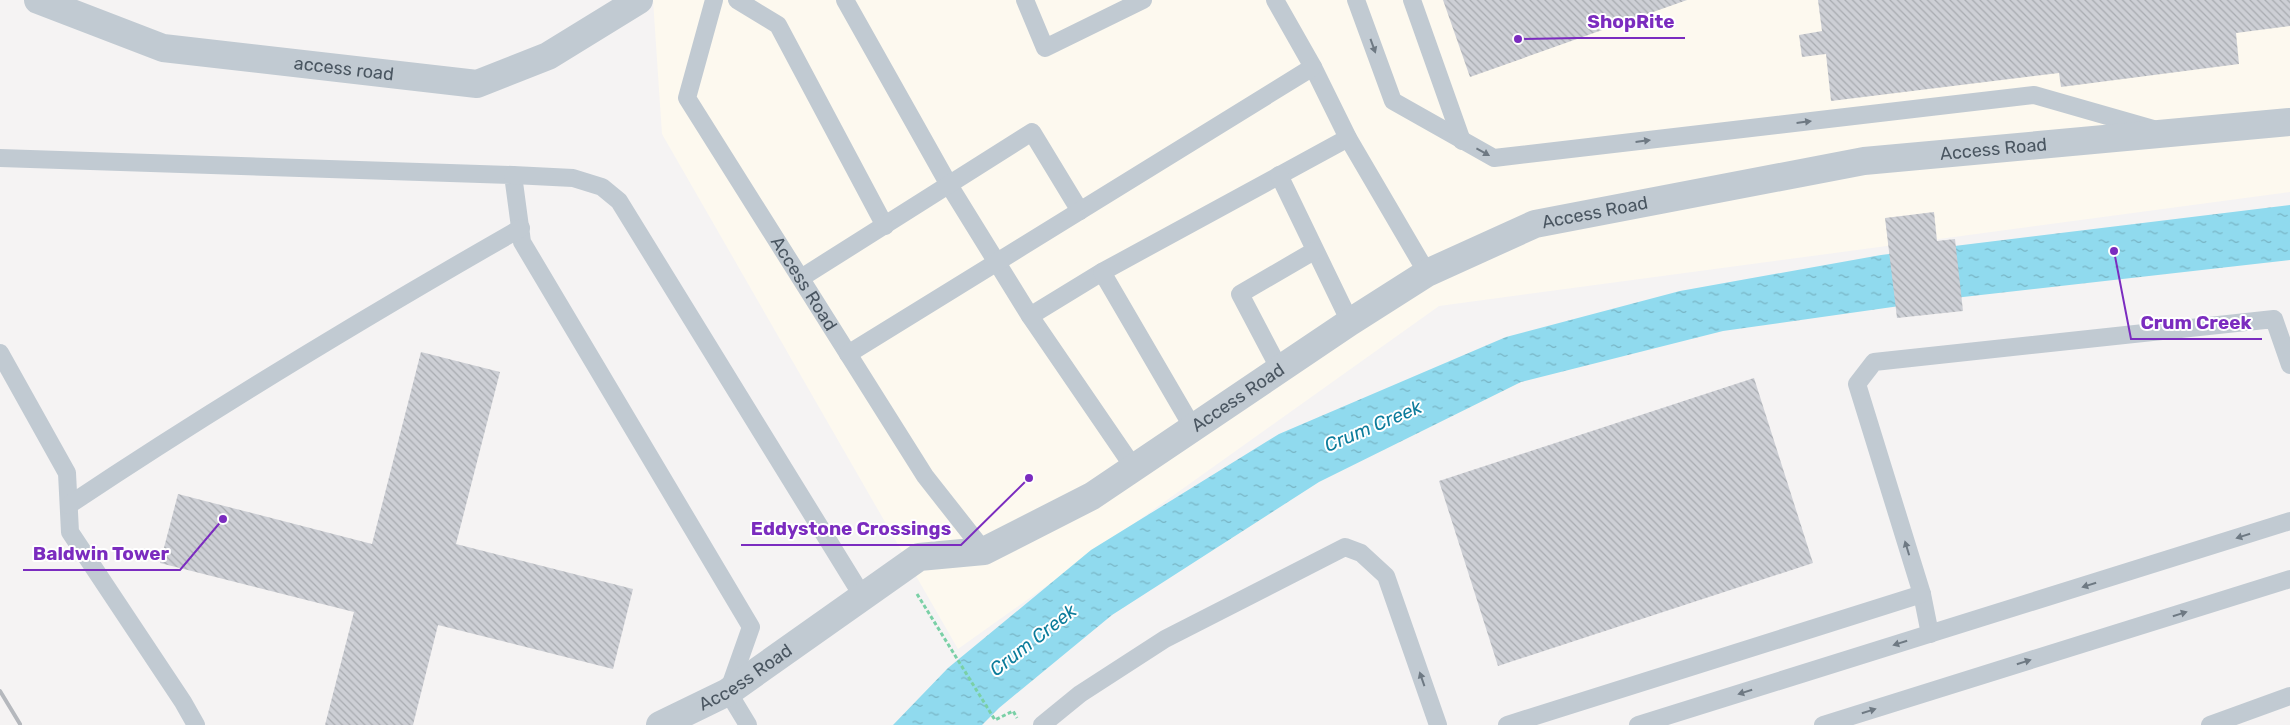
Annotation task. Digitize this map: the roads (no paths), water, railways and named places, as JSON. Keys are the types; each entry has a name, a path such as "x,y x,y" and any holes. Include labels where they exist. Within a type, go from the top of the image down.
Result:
{"street":[{"name":"access road","path":"38,0 163,48 477,84 548,56 639,0"},
{"name":"Access Road","path":"660,725 728,692 919,558 984,551 1092,496 1350,322 1427,273 1535,224 1864,160 2290,122"}],"lane":[{"name":"Access Road","path":"714,0 687,98 925,476 984,551"},
{"path":"737,0 778,25 884,226"},
{"path":"845,0 949,185 996,263 1134,468"},
{"path":"1025,0 1045,48 1143,0"},
{"path":"1275,0 1313,68 1348,138 1427,273"},
{"path":"1356,0 1393,102 1494,158 2034,95 2166,133"},
{"path":"1412,0 1462,141"},
{"path":"848,354 1313,68"},
{"path":"801,278 1032,132 1080,211"},
{"path":"1030,316 1102,272 1348,138"},
{"path":"0,158 513,175 574,178 602,187 619,201 863,597"},
{"path":"513,175 522,242 751,626 728,692 748,725"},
{"path":"1279,175 1314,251 1350,322"},
{"path":"69,505 152,449 348,328 521,228"},
{"path":"1280,370 1240,294 1314,251"},
{"path":"1102,272 1193,428"},
{"path":"1930,634 1922,594 1857,384 1874,362 2274,319 2290,365"},
{"path":"0,353 67,473 70,532 183,702 196,725"},
{"path":"1638,725 2290,521"},
{"path":"1042,725 1080,694 1165,639 1345,548 1361,553 1386,576 1438,725"},
{"path":"1823,725 2290,580"},
{"path":"1507,725 1922,594"},
{"path":"2210,725 2290,696"}],"water":[{"path":"2290,205 2290,260 1963,297 1723,331 1521,382 1319,482 1112,615 999,708 982,725 893,725 948,668 1091,550 1279,434 1506,337 1680,291 1881,255"}],"railway":[{"path":"0,691 20,724"}],"place":[{"name":"ShopRite","path":"1518,39"},
{"name":"Crum Creek","path":"2114,251"},
{"name":"Eddystone Crossings","path":"1029,478"},
{"name":"Baldwin Tower","path":"223,519"}]}
